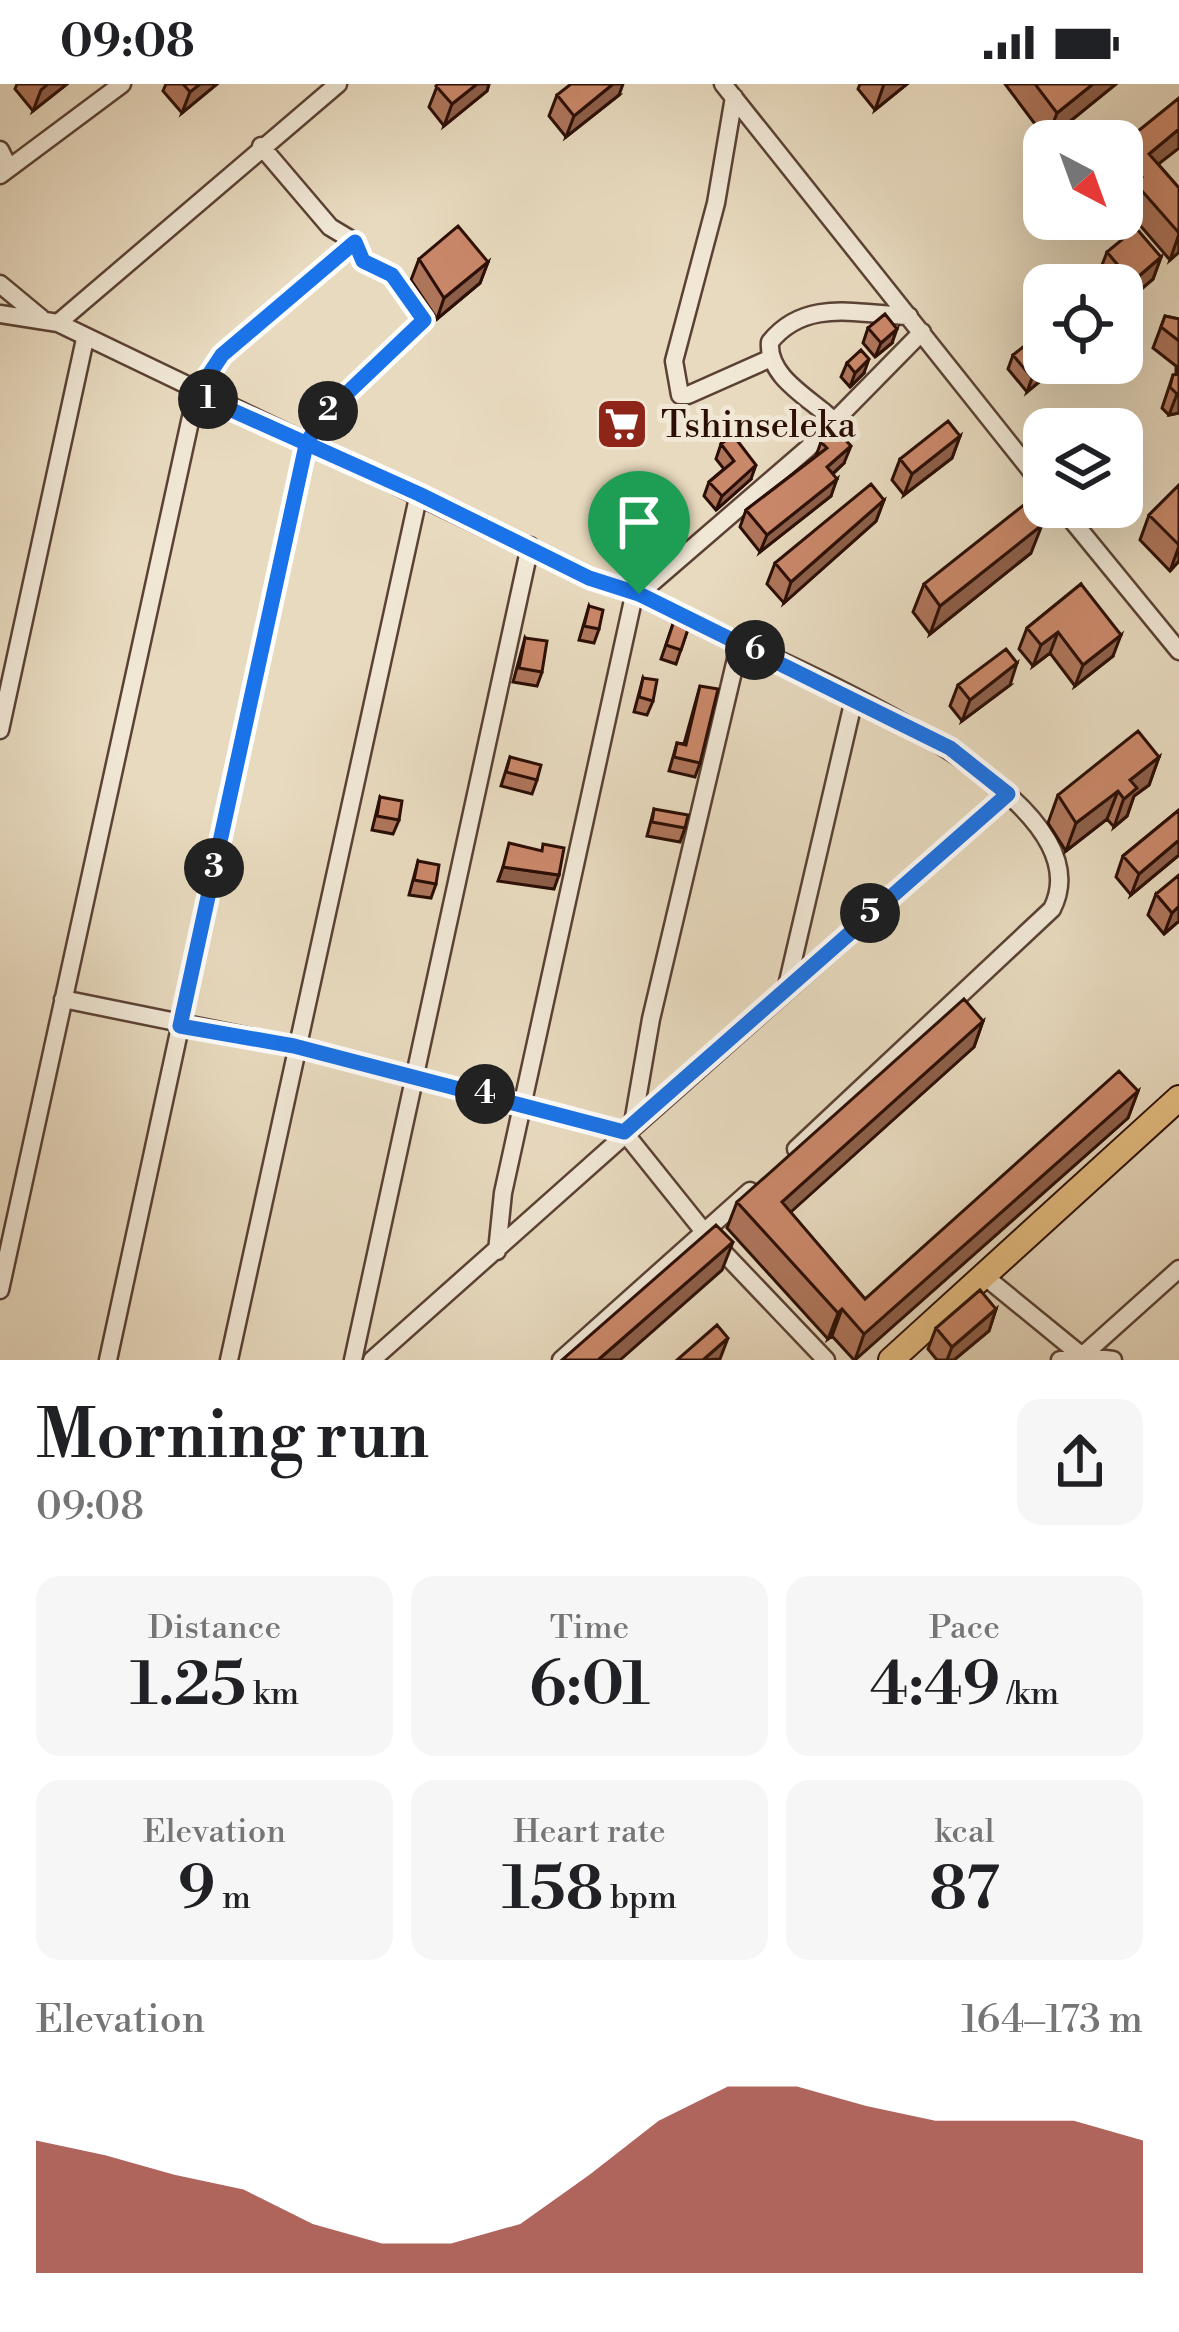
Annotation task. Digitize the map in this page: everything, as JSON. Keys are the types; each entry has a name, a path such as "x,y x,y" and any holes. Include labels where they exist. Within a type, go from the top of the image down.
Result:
{"highway":[{"path":"891,1360 1179,1098"}],"street":[{"path":"0,150 5,171 122,84"},
{"path":"0,314 51,321 338,84"},
{"path":"728,90 1023,460"},
{"path":"728,90 716,203 672,371 675,387 680,395 688,395 769,359"},
{"path":"108,1360 306,445 320,419 424,320 392,275 363,261 355,242 330,226 261,146"},
{"path":"0,1290 196,394 222,355 355,242"},
{"path":"0,284 51,321 196,394 419,494 589,578 637,592 950,748 1008,794 1052,851 1060,893 1052,910 561,1360"},
{"path":"833,420 769,359 770,342 778,331 823,312 908,316"},
{"path":"497,1251 500,1207 637,592 777,477 922,332"},
{"path":"0,730 85,339"},
{"path":"229,1360 294,1046 419,494"},
{"path":"1077,528 1179,651"},
{"path":"353,1360 530,546"},
{"path":"629,1127 740,642"},
{"path":"788,986 854,699"},
{"path":"372,1360 1008,794"},
{"path":"63,999 294,1046 629,1127 704,1233 826,1360"},
{"path":"1082,1356 1179,1269"},
{"path":"983,1274 1082,1356"},
{"path":"1060,1360 1082,1356 1113,1360"}],"building":[{"path":"438,84 477,84 452,104"},
{"path":"571,84 613,84 574,116 557,95"},
{"path":"1035,84 1093,84 1057,113"},
{"path":"1179,98 1179,129 1149,154 1179,188 1179,233 1143,192 1143,127"},
{"path":"458,226 488,262 444,298 419,259"},
{"path":"1143,236 1161,257 1143,273 1143,264 1117,264 1107,252 1122,240 1143,240"},
{"path":"885,314 897,329 881,343 868,328"},
{"path":"1165,316 1179,319 1179,341 1161,327"},
{"path":"1023,347 1023,367 1013,355"},
{"path":"861,350 869,359 855,373 847,363"},
{"path":"1179,374 1177,394 1170,387 1173,375"},
{"path":"948,421 960,436 912,474 900,459"},
{"path":"835,429 851,446 827,467 837,479 767,535 746,510 827,448 821,442"},
{"path":"733,435 756,465 722,496 709,482 734,461 721,444"},
{"path":"871,484 884,500 791,582 775,563"},
{"path":"1179,485 1179,545 1149,515"},
{"path":"1023,506 1023,528 1038,528 940,606 924,584"},
{"path":"1081,584 1121,635 1083,665 1058,632 1041,645 1027,628"},
{"path":"589,606 603,610 599,629 584,626"},
{"path":"675,618 690,623 681,650 666,645"},
{"path":"525,638 547,641 542,672 519,668"},
{"path":"1006,649 1017,663 970,700 958,685"},
{"path":"643,678 657,680 653,701 639,697"},
{"path":"700,686 718,689 700,763 674,757 677,743 686,745"},
{"path":"1138,731 1159,757 1130,780 1137,788 1124,799 1118,791 1076,823 1058,795"},
{"path":"510,757 541,765 537,780 506,772"},
{"path":"380,797 402,801 399,820 377,816"},
{"path":"654,809 688,815 685,828 652,822"},
{"path":"1179,810 1179,840 1139,874 1123,856"},
{"path":"509,843 542,851 543,844 564,848 559,875 503,867"},
{"path":"418,861 439,865 436,884 414,880"},
{"path":"1179,875 1179,906 1172,913 1156,894"},
{"path":"964,999 983,1021 782,1202 865,1299 1119,1071 1138,1091 864,1334 842,1309 838,1313 737,1202"},
{"path":"716,1225 733,1242 598,1360 562,1360"},
{"path":"980,1290 996,1309 952,1347 936,1328"},
{"path":"717,1325 728,1338 703,1360 677,1360"}],"place":[{"name":"Tshinseleka","path":"622,424"}],"route":[{"path":"639,594 589,578 419,494 306,445 196,394 222,355 355,242 363,261 392,275 424,320 320,419 306,445 180,1026 294,1046 624,1132 1008,794 950,748 639,594"}]}
